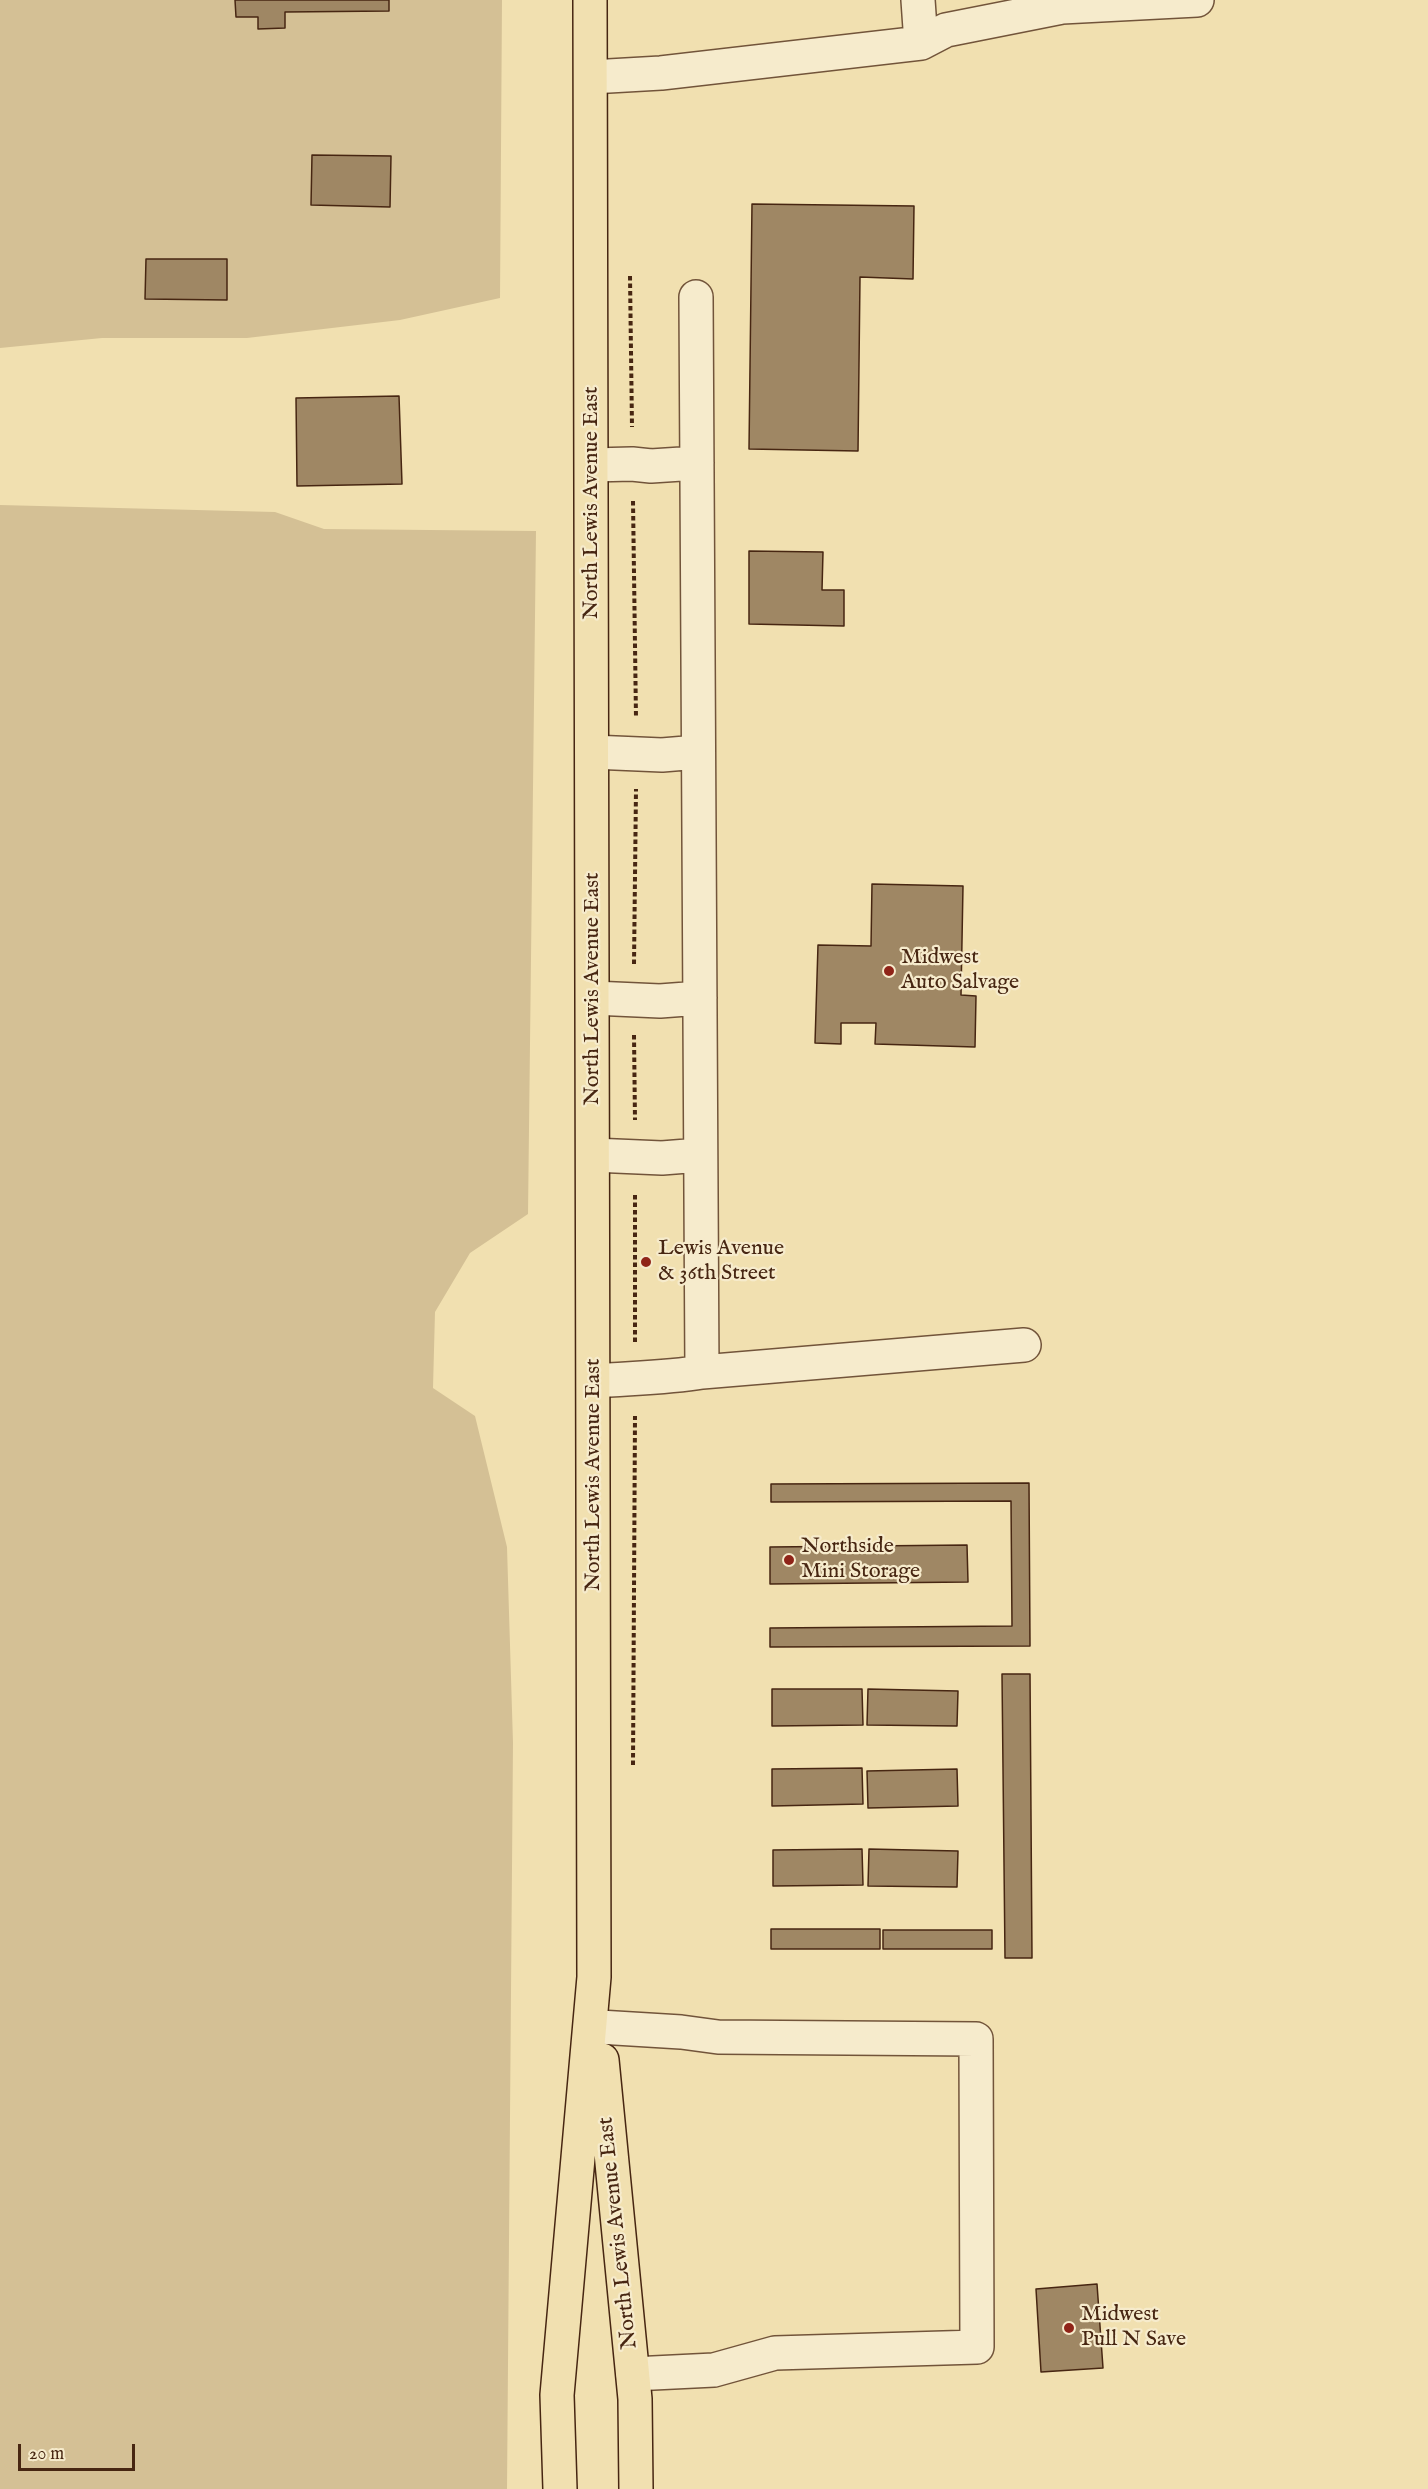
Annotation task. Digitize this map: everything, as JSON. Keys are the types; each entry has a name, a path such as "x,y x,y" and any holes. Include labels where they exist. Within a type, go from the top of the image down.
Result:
{"main road":[{"name":"North Lewis Avenue East","path":"560,2489 557,2395 594,1977 590,0"},
{"name":"North Lewis Avenue East","path":"594,1977 633,2374 636,2489"}],"lane":[{"path":"918,0 921,43"},
{"path":"591,77 661,73 921,43 946,30 1062,7 1197,0"},
{"path":"696,297 702,1372"},
{"path":"592,465 651,466 697,463"},
{"path":"592,752 662,755 698,752"},
{"path":"593,998 660,1001 700,998"},
{"path":"593,1155 662,1158 700,1155"},
{"path":"594,1381 635,1377 662,1378 702,1372 1024,1345"},
{"path":"599,2027 681,2032 718,2037 976,2039 977,2347 776,2353 714,2370 633,2374"}],"shaded area":[{"path":"0,0 502,0 500,298 400,320 247,338 102,338 0,348"},
{"path":"0,505 275,512 324,529 536,531 528,1214 470,1253 435,1312 433,1388 475,1416 507,1547 513,1743 507,2489 0,2489"}],"building":[{"path":"235,0 389,0 389,11 285,12 285,28 258,29 258,17 236,17"},
{"path":"312,155 391,156 390,207 311,205"},
{"path":"752,204 914,206 913,279 860,277 858,451 749,449"},
{"path":"146,259 227,259 227,300 145,299"},
{"path":"399,396 402,484 297,486 296,398"},
{"path":"749,551 823,552 822,590 844,590 844,626 749,624"},
{"name":"Midwest Auto Salvage","path":"872,884 963,886 961,995 976,996 975,1047 875,1044 876,1023 841,1023 841,1044 815,1043 818,945 871,946"},
{"path":"1029,1483 1030,1646 770,1647 770,1628 1012,1626 1011,1501 771,1502 771,1484"},
{"path":"967,1545 968,1582 770,1584 770,1547"},
{"path":"1002,1674 1030,1674 1032,1958 1005,1958"},
{"path":"772,1689 862,1689 863,1725 772,1726"},
{"path":"868,1689 958,1691 957,1726 867,1725"},
{"path":"862,1768 863,1804 772,1806 772,1769"},
{"path":"957,1769 958,1806 868,1808 867,1771"},
{"path":"862,1849 863,1885 773,1886 773,1850"},
{"path":"869,1849 958,1851 957,1887 868,1886"},
{"path":"771,1929 880,1929 880,1949 771,1949"},
{"path":"883,1930 992,1930 992,1949 883,1949"},
{"name":"Midwest Pull N Save","path":"1097,2284 1103,2368 1041,2372 1036,2289"}],"place":[{"name":"Midwest Auto Salvage","path":"889,971"},
{"name":"Lewis Avenue & 36th Street","path":"646,1262"},
{"name":"Northside Mini Storage","path":"789,1560"},
{"name":"Midwest Pull N Save","path":"1069,2328"}]}
